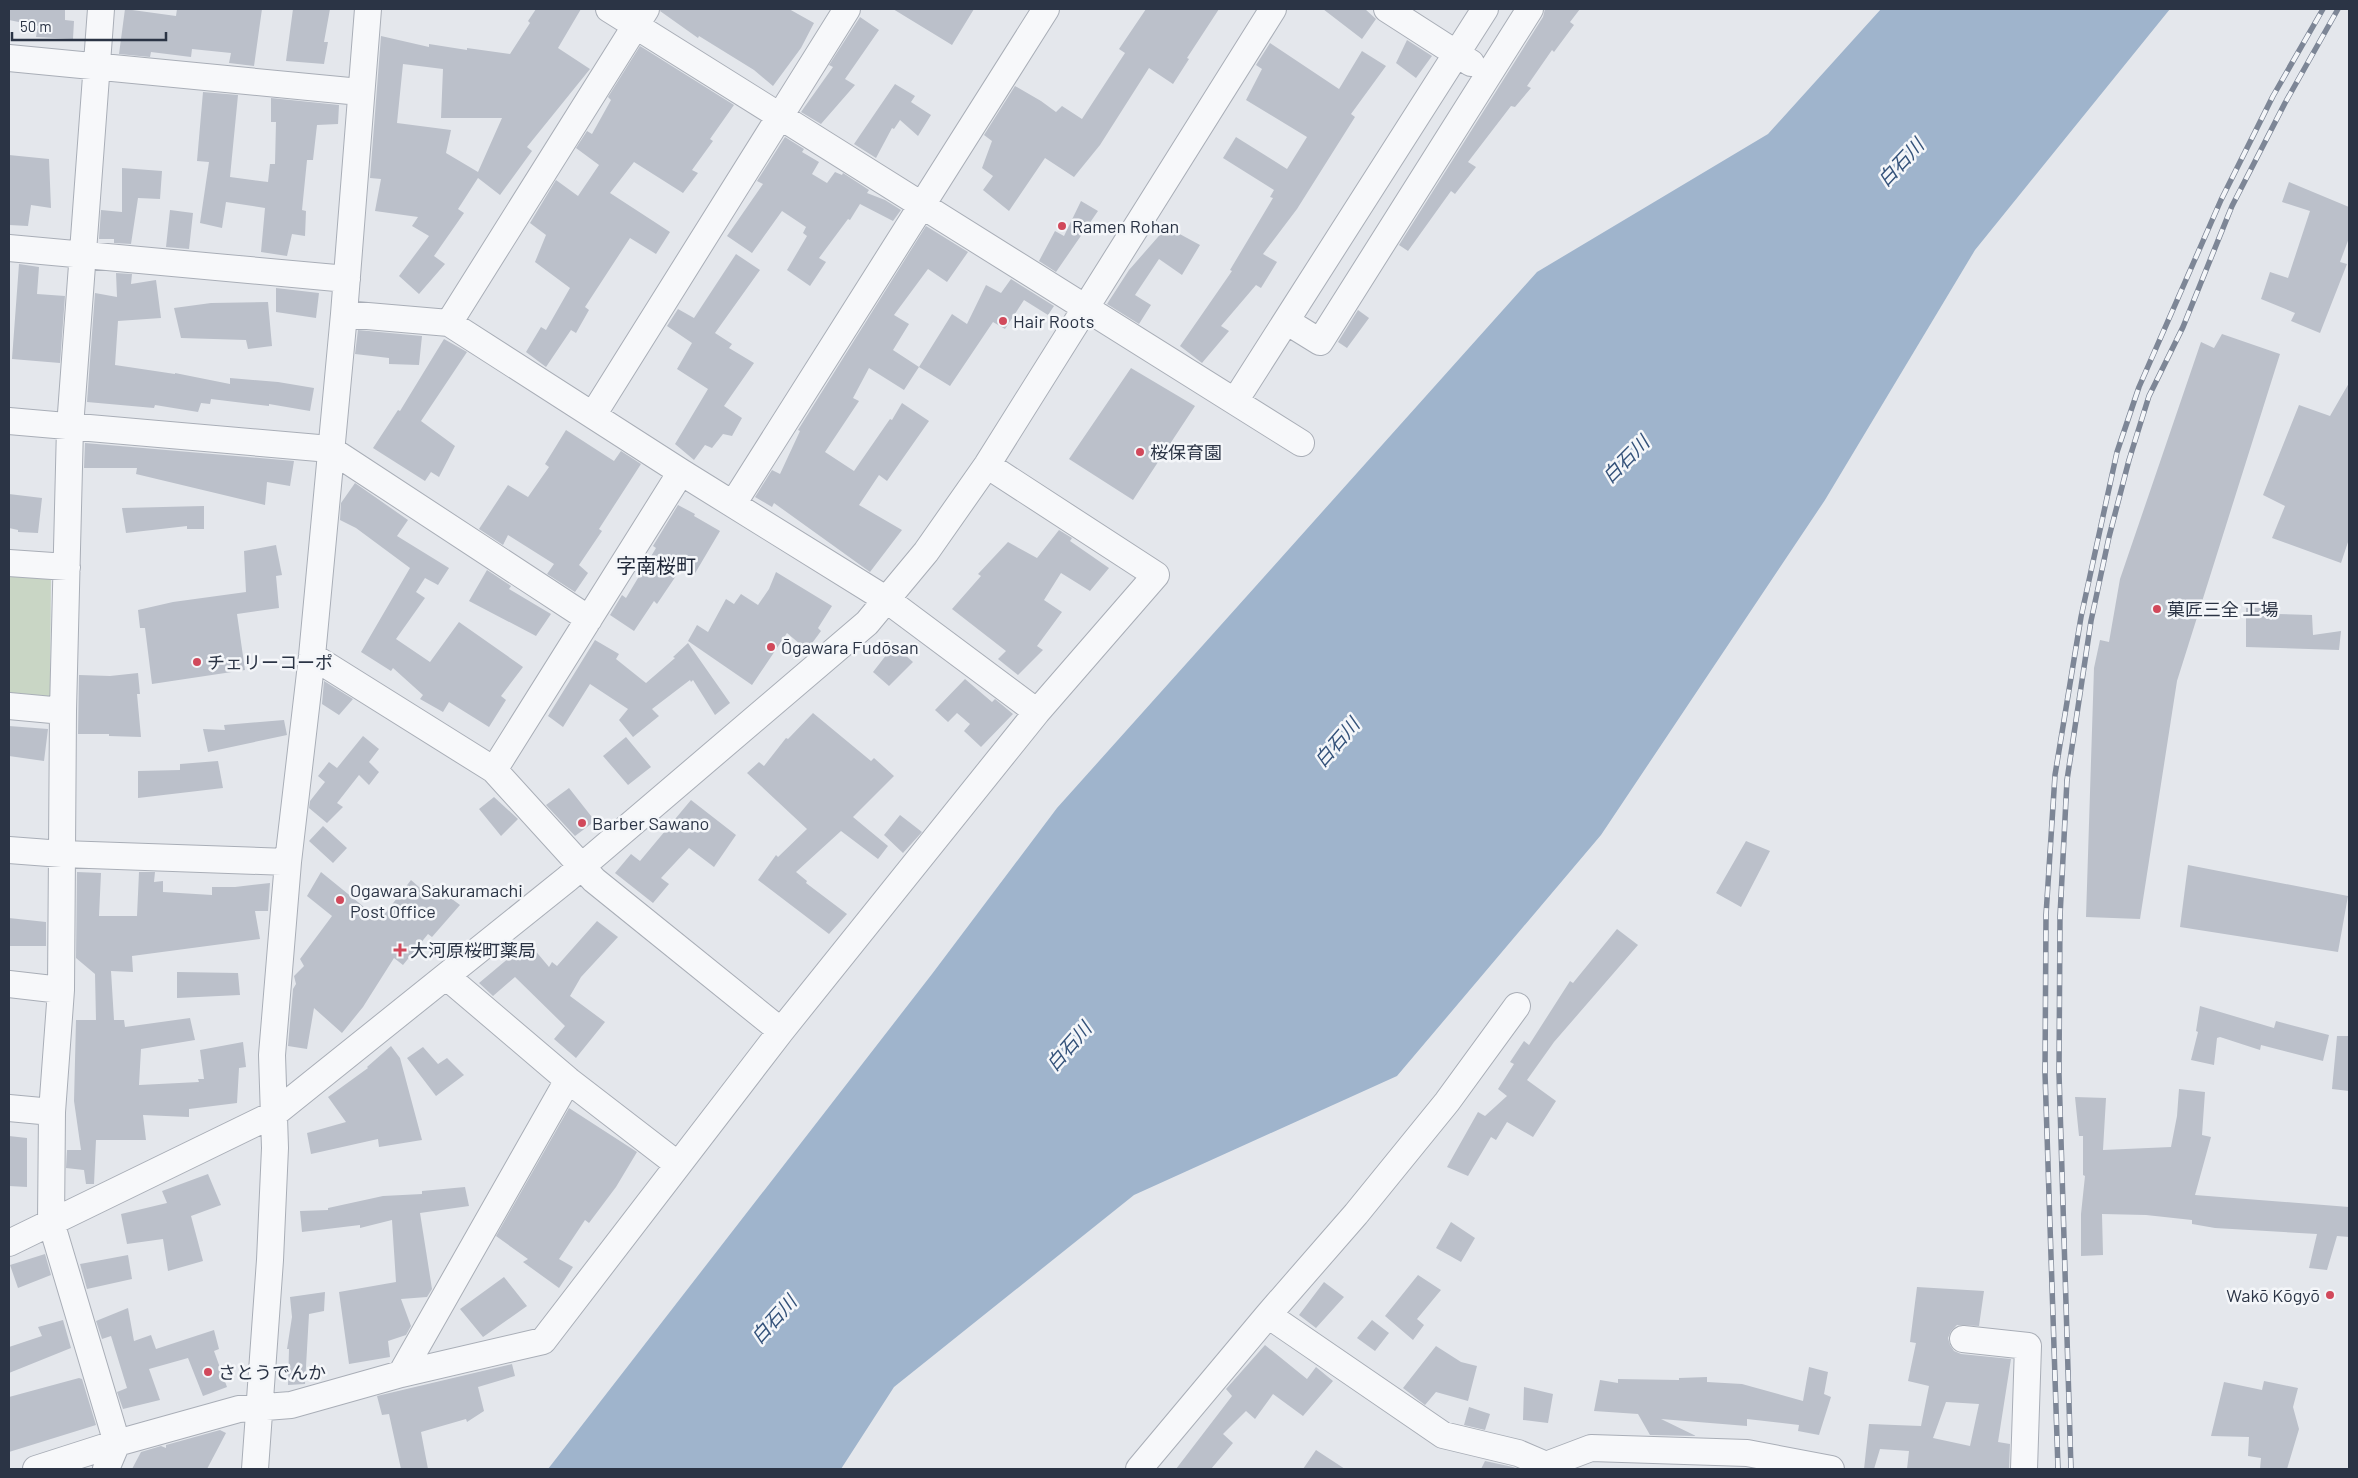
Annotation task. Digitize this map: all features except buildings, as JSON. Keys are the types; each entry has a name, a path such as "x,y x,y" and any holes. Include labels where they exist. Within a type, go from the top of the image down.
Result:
{"street":[{"path":"101,9 70,427 62,712 61,990 52,1112 51,1222 117,1443 106,1469"},
{"path":"256,1469 271,1242 275,1148 272,1055 288,862 312,656 344,314 368,9"},
{"path":"609,9 641,17 780,116 1301,443"},
{"path":"593,415 847,9"},
{"path":"733,504 1046,9"},
{"path":"9,1243 274,1114 447,977 581,867 838,649 887,600 926,552 987,465 1272,9"},
{"path":"1387,9 1489,74"},
{"path":"1235,401 1485,9"},
{"path":"1286,321 1320,342 1530,9"},
{"path":"449,323 641,17"},
{"path":"9,58 360,92"},
{"path":"9,248 347,279"},
{"path":"344,314 449,323 681,472 887,600 1037,712"},
{"path":"9,421 330,449 589,619"},
{"path":"36,1469 117,1443 240,1409 290,1405 401,1374 543,1341 781,1031 1037,712 1156,575 987,465"},
{"path":"494,770 681,472"},
{"path":"9,563 67,567"},
{"path":"312,656 494,770 598,884 781,1031"},
{"path":"9,706 62,712"},
{"path":"9,850 62,854 288,862"},
{"path":"447,977 568,1080 677,1164"},
{"path":"9,984 61,990"},
{"path":"1139,1469 1268,1315 1356,1214 1447,1102 1517,1006"},
{"path":"401,1374 568,1080"},
{"path":"9,1108 52,1112"},
{"path":"1268,1315 1443,1435 1518,1454 1545,1467 1591,1448 1832,1469"},
{"path":"1963,1339 2028,1346 2024,1469"}],"green space":[{"path":"9,570 51,574 50,700 9,696"}],"water":[{"name":"白石川","path":"1881,9 2170,9 1975,250 1825,500 1601,835 1397,1076 1134,1195 894,1387 841,1469 548,1469 932,974 1057,808 1537,272 1768,134"}],"railway":[{"path":"2058,1469 2045,1073 2046,915 2055,775 2081,617 2117,452 2139,387 2221,200 2273,96 2323,9"},
{"path":"2071,1469 2059,1073 2060,916 2067,780 2091,621 2109,537 2129,460 2149,396 2183,327 2232,206 2285,103 2338,9"}],"place":[{"name":"Ramen Rohan","path":"1062,226"},
{"name":"Hair Roots","path":"1003,321"},
{"name":"桜保育園","path":"1140,452"},
{"name":"菓匠三全 工場","path":"2157,609"},
{"name":"Ōgawara Fudōsan","path":"771,647"},
{"name":"チェリーコーポ","path":"197,662"},
{"name":"Barber Sawano","path":"582,823"},
{"name":"Ogawara Sakuramachi Post Office","path":"340,900"},
{"name":"大河原桜町薬局","path":"400,950"},
{"name":"Wakō Kōgyō","path":"2330,1295"},
{"name":"さとうでんか","path":"208,1372"}],"district":[{"name":"字南桜町","path":"656,565"}]}
